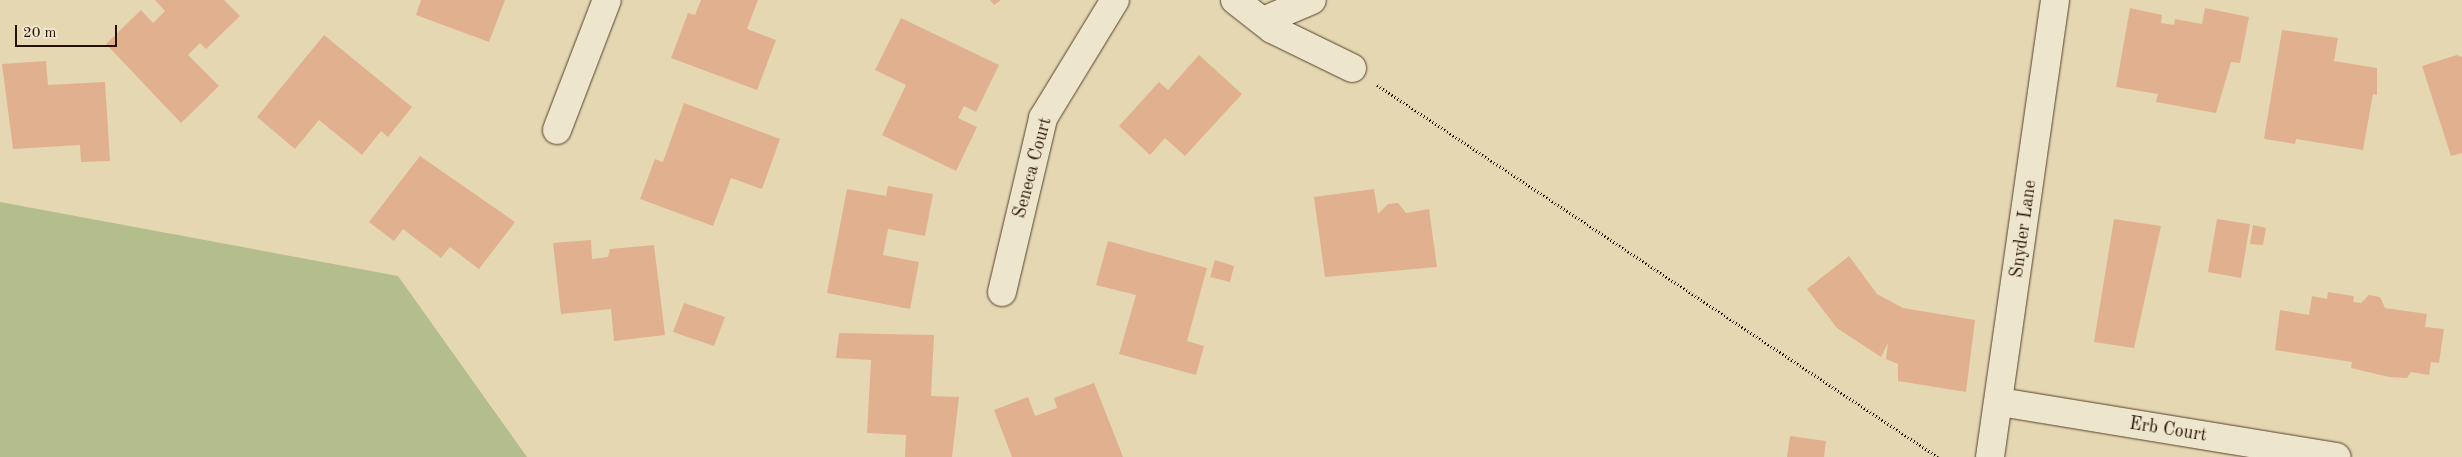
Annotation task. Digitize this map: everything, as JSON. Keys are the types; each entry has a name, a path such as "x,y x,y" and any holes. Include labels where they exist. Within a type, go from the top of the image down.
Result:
{"street":[{"path":"557,130 606,0"},
{"name":"Seneca Court","path":"1002,292 1043,118 1115,0"},
{"path":"1235,0 1263,22 1352,68"},
{"path":"1263,22 1312,0"},
{"name":"Snyder Lane","path":"1990,457 2000,402 2055,0"},
{"name":"Erb Court","path":"2000,402 2337,457"}],"path":[{"path":"1352,68 1938,457"}],"green space":[{"path":"0,202 398,276 527,457 0,457"}],"building":[{"path":"155,0 224,0 240,16 206,49 200,43 188,55 219,86 181,123 106,44 141,10 153,23 165,11"},
{"path":"421,0 505,0 489,42 416,15"},
{"path":"701,0 758,0 747,29 776,40 757,90 671,58 688,13 695,15"},
{"path":"990,0 1001,0 994,5"},
{"path":"2130,8 2162,15 2161,23 2174,25 2175,19 2202,24 2205,8 2249,17 2240,63 2231,62 2216,113 2156,102 2158,94 2116,87"},
{"path":"901,18 999,65 976,112 964,106 958,118 977,127 956,171 882,135 906,85 875,70"},
{"path":"2282,30 2338,38 2334,61 2377,68 2377,95 2373,94 2363,150 2296,139 2295,144 2264,139"},
{"path":"324,35 412,107 388,137 381,131 362,155 319,120 295,149 257,117"},
{"path":"1199,55 1242,94 1185,156 1165,138 1150,155 1119,126 1159,82 1168,90"},
{"path":"2457,55 2462,57 2462,153 2451,156 2422,66"},
{"path":"46,61 48,85 105,82 110,161 81,162 80,145 13,149 2,64"},
{"path":"684,103 780,139 762,189 731,178 713,226 640,199 655,159 663,162"},
{"path":"420,156 515,222 479,269 450,247 441,258 403,229 394,241 369,222"},
{"path":"888,186 933,194 925,236 888,229 883,255 919,262 910,309 827,293 847,189 886,196"},
{"path":"1374,189 1378,214 1388,204 1398,203 1406,213 1429,209 1437,267 1325,277 1314,197"},
{"path":"2114,219 2161,226 2134,348 2094,342"},
{"path":"2217,219 2250,224 2241,278 2208,272"},
{"path":"2253,225 2266,228 2263,245 2250,244"},
{"path":"591,240 592,259 608,257 610,249 654,245 665,335 614,341 611,309 561,314 553,243"},
{"path":"1108,241 1207,268 1187,341 1204,346 1196,375 1119,354 1136,295 1096,285"},
{"path":"1849,256 1877,294 1903,308 1975,320 1966,392 1898,381 1898,364 1886,359 1888,343 1881,357 1837,328 1807,289"},
{"path":"1215,260 1234,266 1230,282 1210,277"},
{"path":"2328,292 2354,296 2353,302 2361,303 2369,295 2380,297 2385,308 2427,314 2425,327 2444,329 2439,363 2431,362 2429,375 2411,372 2407,378 2389,377 2351,368 2352,362 2275,350 2280,310 2309,315 2312,296 2327,299"},
{"path":"684,303 725,317 714,346 673,332"},
{"path":"839,333 934,335 931,396 959,397 952,457 905,457 906,435 867,433 871,360 836,358"},
{"path":"1094,383 1123,457 1012,457 994,410 1028,397 1035,416 1057,408 1054,398"},
{"path":"1790,436 1826,441 1824,457 1787,457"}]}
